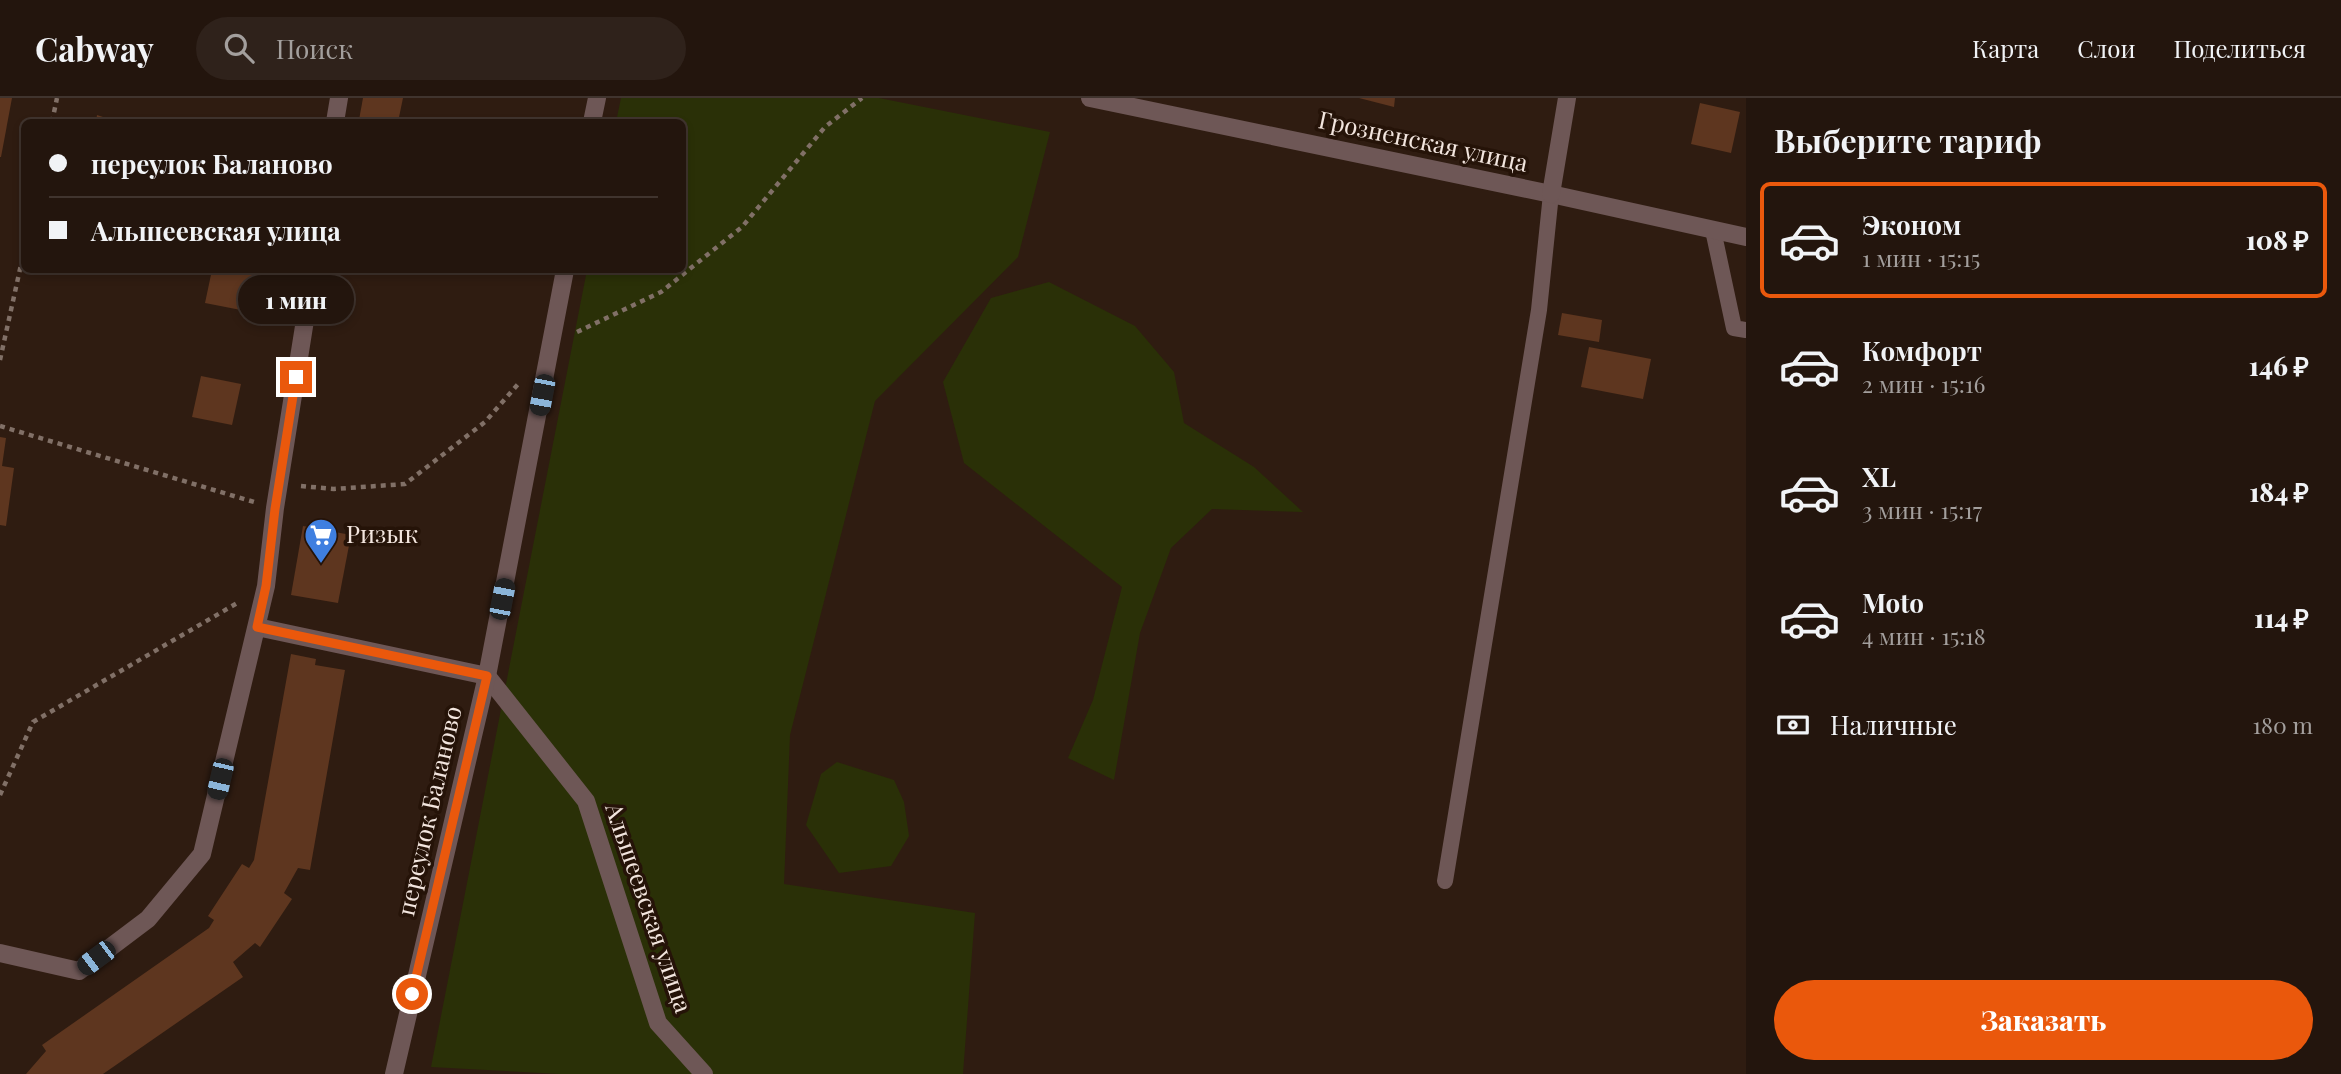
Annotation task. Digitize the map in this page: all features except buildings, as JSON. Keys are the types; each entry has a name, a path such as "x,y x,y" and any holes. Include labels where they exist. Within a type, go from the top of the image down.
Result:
{"street":[{"path":"335,119 338,98"},
{"path":"593,119 597,98"},
{"name":"Грозненская улица","path":"1090,98 1746,237"},
{"path":"1551,194 1567,98"},
{"path":"0,953 79,971 148,919 202,854 266,586 275,509 313,273"},
{"name":"переулок Баланово","path":"394,1074 487,676 564,273"},
{"path":"257,627 487,676"},
{"name":"Альшеевская улица","path":"487,676 586,801 658,1023 704,1074"}],"lane":[{"path":"1445,881 1539,310 1551,194"},
{"path":"1713,230 1734,328 1746,330"}],"path":[{"path":"53,119 57,98"},
{"path":"686,272 742,227 825,127 863,98"},
{"path":"0,360 21,265"},
{"path":"279,484 334,489 405,484 485,422 552,344 661,292 685,273"},
{"path":"0,426 275,509"},
{"path":"0,795 33,722 266,586"}],"green space":[{"path":"621,98 879,98 1050,132 1018,257 875,401 790,735 784,884 975,913 963,1074 560,1074 431,1067 586,273 686,273 686,119 617,119"},
{"path":"1049,282 1135,326 1174,372 1184,423 1254,467 1303,512 1212,509 1171,548 1140,633 1114,780 1068,758 1093,700 1122,587 964,463 943,382 991,298"},
{"path":"837,762 894,780 904,802 909,836 891,866 839,873 806,825 821,774"}],"place":[{"name":"Ризык","path":"321,565"}],"route":[{"path":"296,377 266,586 257,627 487,676 412,994"}]}
